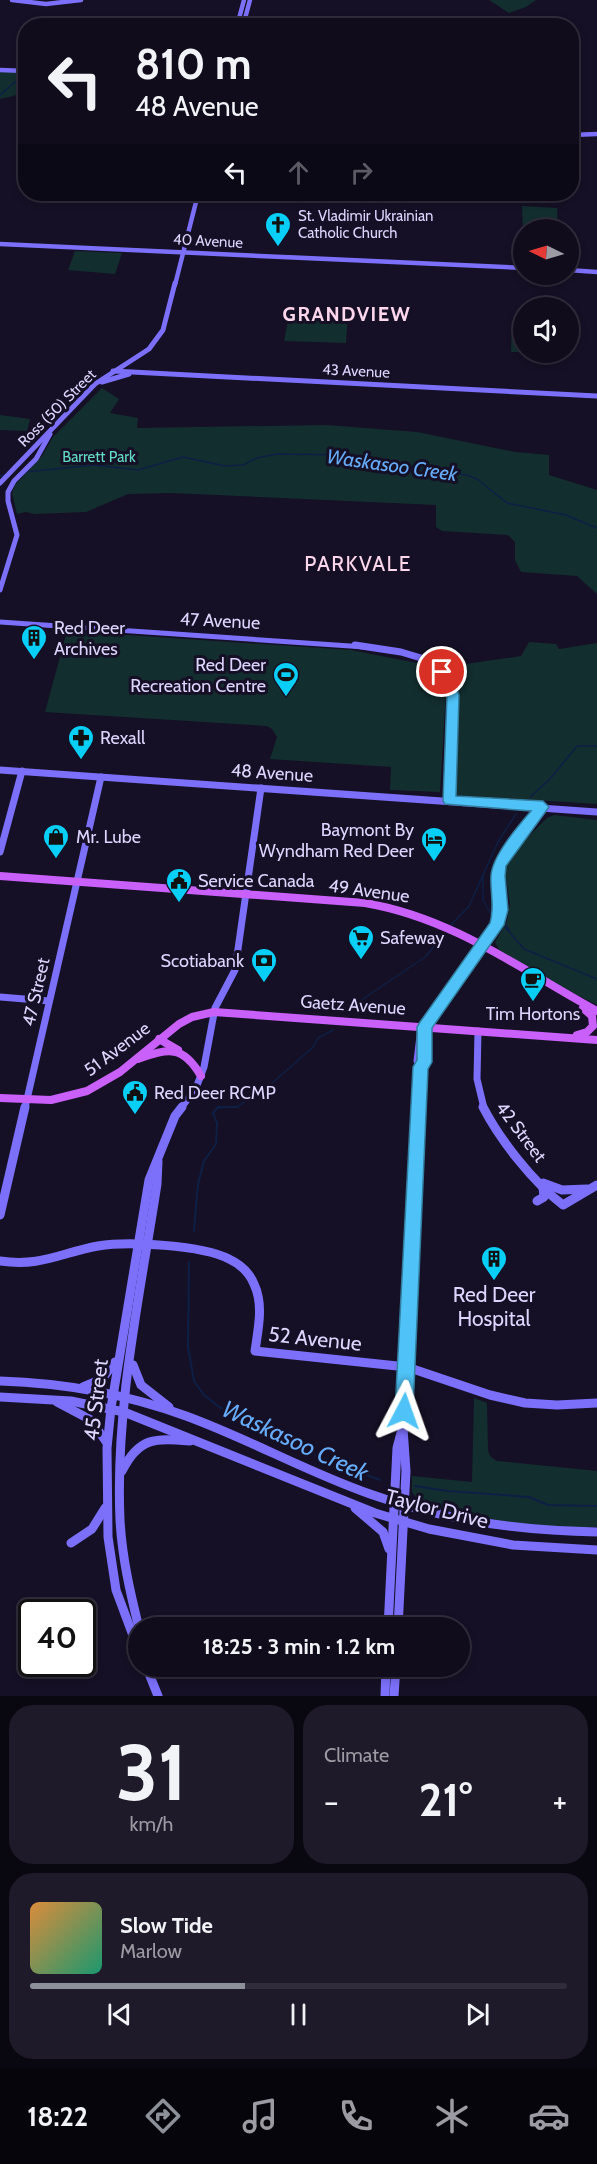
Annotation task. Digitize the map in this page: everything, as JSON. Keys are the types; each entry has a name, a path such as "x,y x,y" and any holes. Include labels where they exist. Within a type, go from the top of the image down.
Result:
{"main road":[{"name":"49 Avenue","path":"0,876 377,904 399,908 442,923 570,997"},
{"path":"570,997 597,1011"},
{"path":"566,1037 587,1032 594,1023 589,1013 570,997"},
{"name":"Gaetz Avenue","path":"214,1012 597,1040"},
{"name":"51 Avenue","path":"0,1098 51,1100 83,1093 103,1084 186,1020 214,1012"},
{"path":"159,1039 192,1060 201,1076"},
{"path":"128,1063 158,1052 181,1052"}],"street":[{"path":"12,0 46,4 81,0"},
{"path":"239,18 244,0"},
{"path":"245,18 250,0"},
{"path":"0,70 18,71"},
{"path":"579,135 597,134"},
{"name":"Ross (50) Street","path":"0,483 92,387 151,348 161,334 196,201"},
{"name":"40 Avenue","path":"0,244 513,267"},
{"path":"579,271 597,272"},
{"path":"137,357 132,367 142,372"},
{"name":"43 Avenue","path":"113,371 597,396"},
{"path":"92,387 116,376 142,372"},
{"path":"0,590 17,535 8,492 18,476 40,452 53,430"},
{"path":"27,468 22,460 35,457 40,452"},
{"path":"0,500 10,508"},
{"name":"47 Avenue","path":"0,622 340,643 406,653 435,666"},
{"path":"435,666 447,679 453,695 449,801"},
{"name":"48 Avenue","path":"0,770 516,804 597,812"},
{"path":"0,852 22,771"},
{"name":"47 Street","path":"0,1215 101,777"},
{"name":"45 Street","path":"128,1622 116,1590 106,1506 107,1443 120,1349 149,1180 175,1116 196,1088 201,1076 214,1012 235,970 261,788"},
{"path":"398,1617 397,1448 403,1428 420,1067 424,1062 425,1027 496,925 500,916 501,904 498,876 500,865 517,838 543,807"},
{"path":"0,997 49,1001"},
{"name":"42 Street","path":"478,1030 477,1074 482,1105 494,1127 538,1180 563,1205 594,1187"},
{"name":"45 Street","path":"136,1617 126,1580 119,1477 124,1412 157,1184 158,1155"},
{"path":"537,1201 545,1196 538,1180"},
{"name":"42 Street","path":"538,1180 562,1190 594,1187"},
{"name":"52 Avenue","path":"0,1261 37,1263 55,1260 96,1246 137,1245 212,1251 242,1267 253,1282 259,1300 255,1351 407,1366 501,1398 549,1405 597,1403"},
{"path":"80,1388 102,1381 107,1377 120,1349"},
{"path":"132,1353 134,1375 139,1385 148,1394 178,1414"},
{"name":"Taylor Drive","path":"0,1381 46,1383 113,1394 178,1414 329,1478 399,1503 473,1521 552,1532 597,1532"},
{"name":"Taylor Drive","path":"0,1396 52,1400 111,1408 124,1412 398,1520 478,1540 538,1547 597,1550"},
{"path":"52,1400 92,1420 107,1443"},
{"path":"119,1477 129,1455 146,1441 161,1439 200,1442"},
{"path":"349,1502 383,1532 391,1559"},
{"path":"70,1543 89,1533 99,1521 106,1506"},
{"path":"388,1617 391,1559 398,1520"},
{"path":"151,1677 158,1696"},
{"path":"385,1696 386,1677"},
{"path":"394,1696 395,1677"}],"green space":[{"path":"489,0 536,0 526,7 509,13"},
{"path":"0,70 18,71 17,95 0,99"},
{"path":"522,206 557,208 558,219 522,219"},
{"path":"75,251 122,253 115,274 68,270"},
{"path":"290,311 348,313 346,343 284,341"},
{"path":"512,322 513,322 513,352 511,352"},
{"name":"Barrett Park","path":"102,388 119,399 110,413 138,418 137,428 327,425 417,432 515,452 549,455 549,475 597,490 597,594 577,576 521,572 515,560 515,542 508,535 442,531 436,527 436,505 171,493 128,494 86,512 17,514 12,493 15,485 42,456 53,437"},
{"path":"0,415 30,419 27,431 0,430"},
{"path":"67,631 351,650 417,663 446,692 440,792 390,790 391,767 270,759 277,737 267,726 45,712"},
{"path":"529,642 556,644 559,649 597,643 597,804 456,795 459,683 446,667 521,656"},
{"path":"554,815 597,820 597,1005 548,980 499,950 495,942 507,921 510,904 505,872 506,859 547,818"},
{"path":"474,1398 487,1403 488,1451 497,1461 597,1471 597,1527 508,1522 420,1503 412,1492 412,1476 472,1482"}],"waterway":[{"path":"0,95 15,82 18,82"},
{"name":"Waskasoo Creek","path":"25,472 94,465 138,470 183,457 225,466 243,465 257,458 277,454 349,455 389,465 467,475 477,479 507,503 566,515 597,528"},
{"name":"Waskasoo Creek","path":"0,476 5,475"},
{"name":"Waskasoo Creek","path":"530,797 549,780 577,746 597,746"},
{"name":"Waskasoo Creek","path":"483,875 498,842 516,814"},
{"name":"Waskasoo Creek","path":"450,926 469,906 483,875"},
{"path":"483,875 483,900 491,914"},
{"path":"506,925 509,930"},
{"path":"505,927 524,949 597,979"},
{"name":"Waskasoo Creek","path":"349,1011 354,1005 425,957 446,933"},
{"name":"Waskasoo Creek","path":"237,1107 270,1085 313,1047 318,1038 333,1030"},
{"name":"Waskasoo Creek","path":"217,1108 237,1107"},
{"name":"Waskasoo Creek","path":"217,1108 237,1107"},
{"name":"Waskasoo Creek","path":"194,1231 198,1184 204,1161 216,1144 217,1123 213,1113 217,1108"},
{"name":"Waskasoo Creek","path":"189,1262 188,1347 194,1381 204,1395 219,1407 268,1428 303,1450 380,1480"},
{"name":"Waskasoo Creek","path":"415,1486 448,1491 529,1497 548,1505 597,1506"}],"place":[{"name":"St. Vladimir Ukrainian Catholic Church","path":"278,248"},
{"name":"Red Deer Archives","path":"34,661"},
{"name":"Red Deer Recreation Centre","path":"286,698"},
{"name":"Rexall","path":"81,761"},
{"name":"Mr. Lube","path":"56,860"},
{"name":"Baymont By Wyndham Red Deer","path":"434,863"},
{"name":"Service Canada","path":"179,904"},
{"name":"Safeway","path":"361,961"},
{"name":"Scotiabank","path":"264,984"},
{"name":"Tim Hortons","path":"533,1003"},
{"name":"Red Deer RCMP","path":"135,1116"},
{"name":"Red Deer Hospital","path":"494,1282"}],"district":[{"name":"GRANDVIEW","path":"347,314"},
{"name":"PARKVALE","path":"358,564"}],"route":[{"path":"404,1411 419,1134 420,1067 424,1062 425,1027 496,925 501,910 498,876 500,865 507,851 543,807 449,801 453,695 450,684 442,672"}]}
